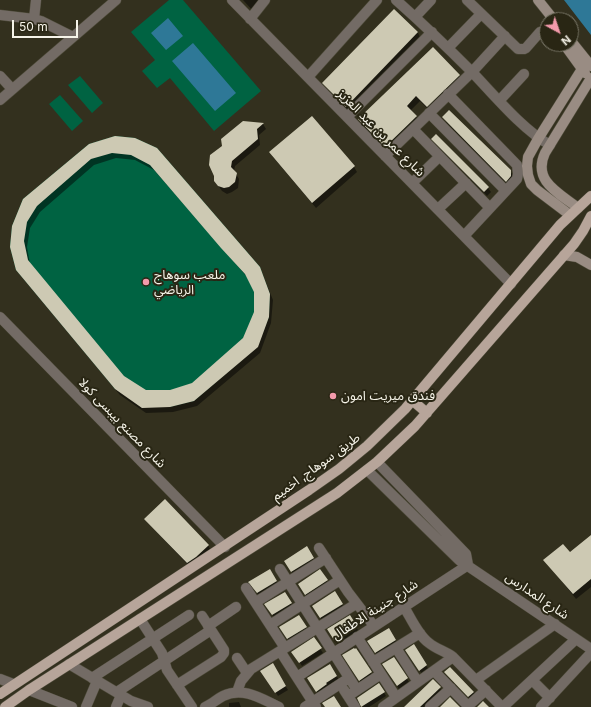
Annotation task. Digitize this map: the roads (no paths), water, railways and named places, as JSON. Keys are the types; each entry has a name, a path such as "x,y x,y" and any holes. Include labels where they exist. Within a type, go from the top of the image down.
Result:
{"main road":[{"path":"533,0 541,12"},
{"path":"538,0 548,12"},
{"path":"572,52 587,66"},
{"path":"578,52 587,66 591,79 550,145 542,160 541,168 542,175 546,182 578,208"},
{"path":"570,216 531,184 527,166 528,157 538,139 587,66"},
{"name":"طريق سوهاج, اخميم","path":"0,694 13,684 224,547 339,469 367,446 413,401 551,236 591,196"},
{"path":"5,707 69,664 337,493 377,462 428,413 564,255 591,220"},
{"path":"564,255 577,257 591,265"},
{"path":"413,401 428,413"}],"street":[{"path":"34,19 36,0"},
{"path":"0,100 116,0"},
{"name":"شارع عمر بن عبد العزيز","path":"232,0 511,284"},
{"path":"250,19 265,0"},
{"path":"308,77 377,0"},
{"path":"396,0 432,32 538,139 550,145"},
{"path":"415,17 431,0"},
{"path":"467,0 518,48 524,49 539,33"},
{"path":"448,48 481,14"},
{"path":"0,15 42,21 73,37"},
{"path":"347,117 432,32"},
{"path":"385,156 472,72 505,36"},
{"path":"499,101 524,74"},
{"path":"0,76 12,90"},
{"path":"448,94 517,165 517,179 464,236"},
{"path":"429,113 506,191"},
{"path":"412,129 490,208"},
{"path":"412,183 440,156"},
{"path":"438,209 466,183"},
{"name":"شارع مصنع بيبسى كولا","path":"1,320 224,547"},
{"path":"377,462 466,554 468,565"},
{"name":"شارع المدارس","path":"367,470 455,556 591,648"},
{"path":"320,548 356,604 374,626"},
{"path":"256,602 326,558"},
{"name":"شارع جنينة الاطفال","path":"297,677 468,565"},
{"path":"280,569 357,690"},
{"path":"270,625 340,580"},
{"path":"246,588 270,625 311,705 349,678"},
{"path":"236,692 240,681 247,673 356,604"},
{"path":"116,707 119,693 210,628 236,607"},
{"path":"404,607 428,643 453,657 503,707 576,639"},
{"path":"86,707 95,679 153,638 189,615"},
{"path":"177,685 223,655 224,650 202,616"},
{"path":"140,619 162,653 167,670 192,707"},
{"path":"476,680 555,624"},
{"path":"373,662 420,633"},
{"path":"357,637 381,674 396,702"},
{"path":"396,648 418,682"},
{"path":"541,707 591,653"},
{"path":"383,707 396,702 418,682 453,657"},
{"path":"237,658 247,673"},
{"path":"69,664 131,701 148,707"},
{"path":"434,671 469,706 486,690"},
{"path":"348,696 381,674"},
{"path":"0,679 13,684"},
{"path":"532,680 550,698"},
{"path":"340,683 355,707"},
{"path":"432,706 451,688"},
{"path":"29,690 72,707"},
{"path":"208,706 223,696 236,692 246,692 279,707"},
{"path":"255,695 255,707"}],"water":[{"path":"564,0 591,0 591,35 579,19 579,12 573,12"},
{"path":"168,18 183,36 166,50 151,33"},
{"path":"193,43 236,93 215,111 172,61"}],"place":[{"name":"ملعب سوهاج الرياضي","path":"146,282"},
{"name":"فندق ميريت امون","path":"333,396"}]}
